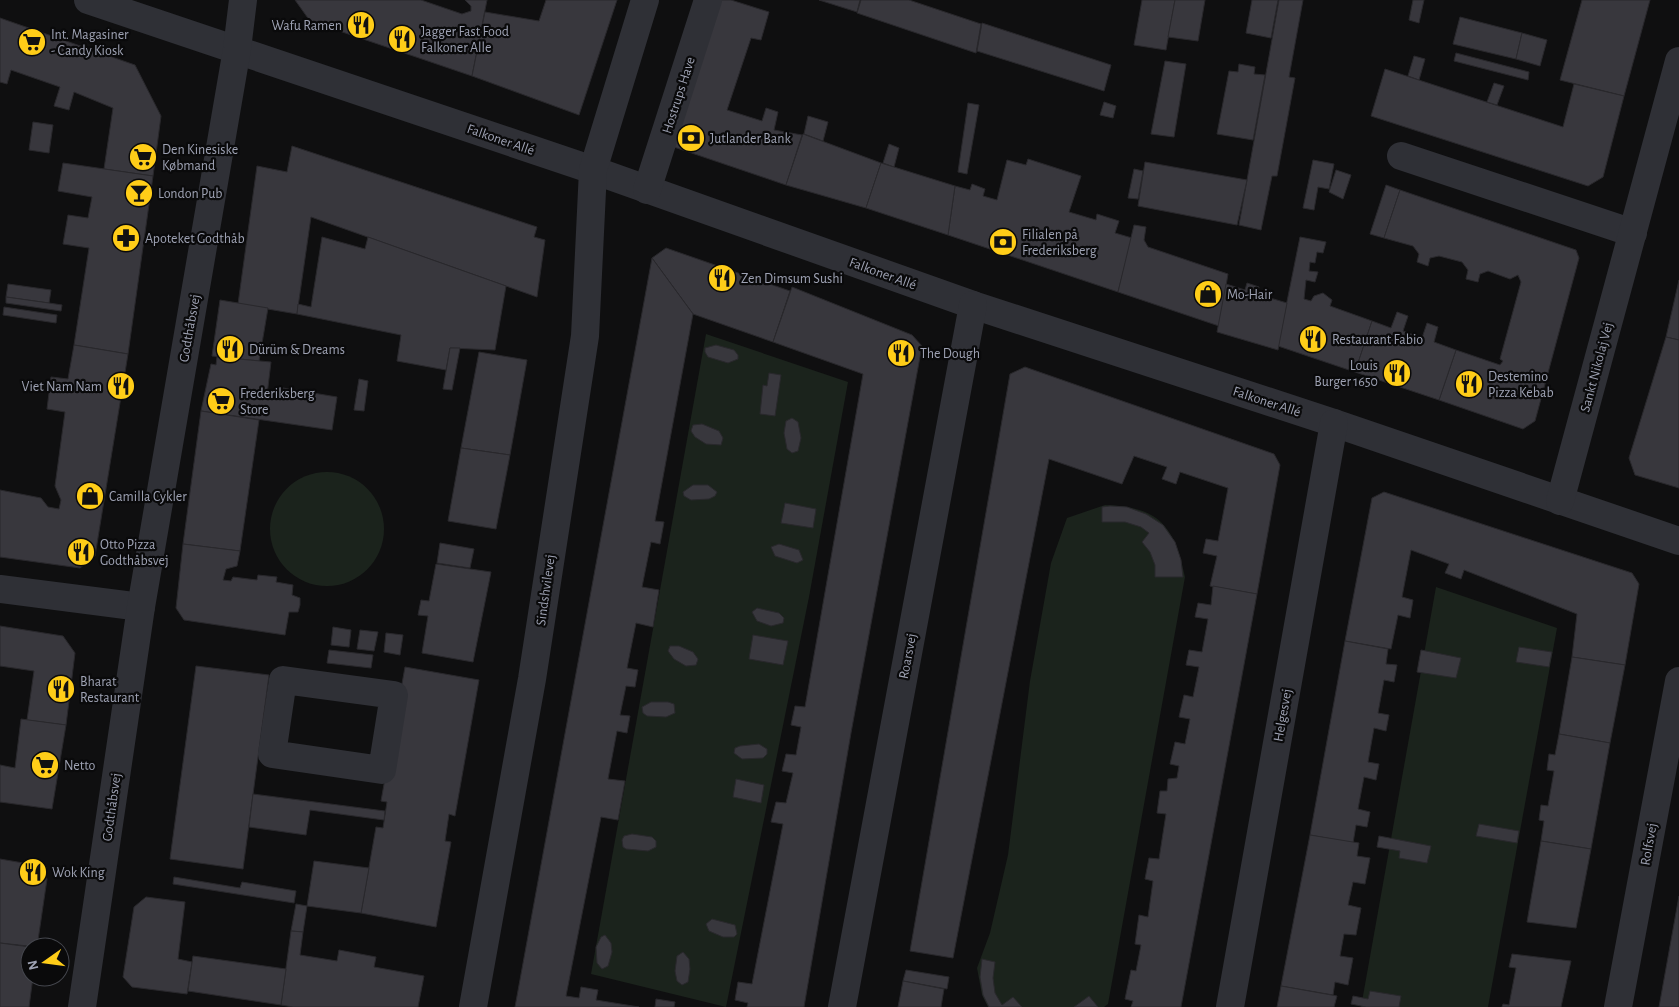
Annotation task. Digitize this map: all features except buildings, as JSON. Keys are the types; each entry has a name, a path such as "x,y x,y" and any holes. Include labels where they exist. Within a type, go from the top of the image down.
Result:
{"street":[{"name":"Falkoner Allé","path":"88,0 593,170 973,305 1334,422 1679,541"},
{"name":"Godthåbsvej","path":"89,1006 140,607 237,49 243,0"},
{"path":"593,170 645,0"},
{"name":"Hostrups Have","path":"647,190 708,0"},
{"name":"Sankt Nikolaj Vej","path":"1560,501 1679,61"},
{"path":"1401,156 1633,233"},
{"name":"Sindshvilevej","path":"474,1007 532,679 585,336 593,170"},
{"name":"Roarsvej","path":"842,1007 973,305"},
{"name":"Helgesvej","path":"1230,1007 1334,422"},
{"path":"0,589 140,607"},
{"path":"283,680 394,695 382,770 272,754 283,680"},
{"name":"Rolfsvej","path":"1618,1007 1679,685"}],"shaded area":[{"path":"706,334 848,382 809,597 726,1007 591,974"},
{"path":"327,472 349,476 368,488 380,507 384,529 380,551 368,570 349,582 327,586 305,582 286,570 274,551 270,529 274,507 286,488 305,476"},
{"path":"1105,505 1139,510 1152,515 1162,523 1176,545 1185,577 1108,1004 1104,1007 988,1007 982,995 977,968 990,933 1008,855 1030,681 1051,563 1067,518"},
{"path":"1436,587 1557,628 1488,1007 1361,1007"}],"place":[{"name":"Wafu Ramen","path":"361,25"},
{"name":"Jagger Fast Food Falkoner Alle","path":"402,39"},
{"name":"Int. Magasiner - Candy Kiosk","path":"32,42"},
{"name":"Jutlander Bank","path":"691,138"},
{"name":"Den Kinesiske Købmand","path":"143,157"},
{"name":"London Pub","path":"139,193"},
{"name":"Apoteket Godthåb","path":"126,238"},
{"name":"Filialen på Frederiksberg","path":"1003,242"},
{"name":"Zen Dimsum Sushi","path":"722,278"},
{"name":"Mo-Hair","path":"1208,294"},
{"name":"Restaurant Fabio","path":"1313,339"},
{"name":"Dürüm & Dreams","path":"230,349"},
{"name":"The Dough","path":"901,353"},
{"name":"Louis Burger 1650","path":"1397,373"},
{"name":"Destemino Pizza Kebab","path":"1469,384"},
{"name":"Viet Nam Nam","path":"121,386"},
{"name":"Frederiksberg Store","path":"221,401"},
{"name":"Camilla Cykler","path":"90,496"},
{"name":"Otto Pizza Godthåbsvej","path":"81,552"},
{"name":"Bharat Restaurant","path":"61,689"},
{"name":"Netto","path":"45,765"},
{"name":"Wok King","path":"33,872"}]}
